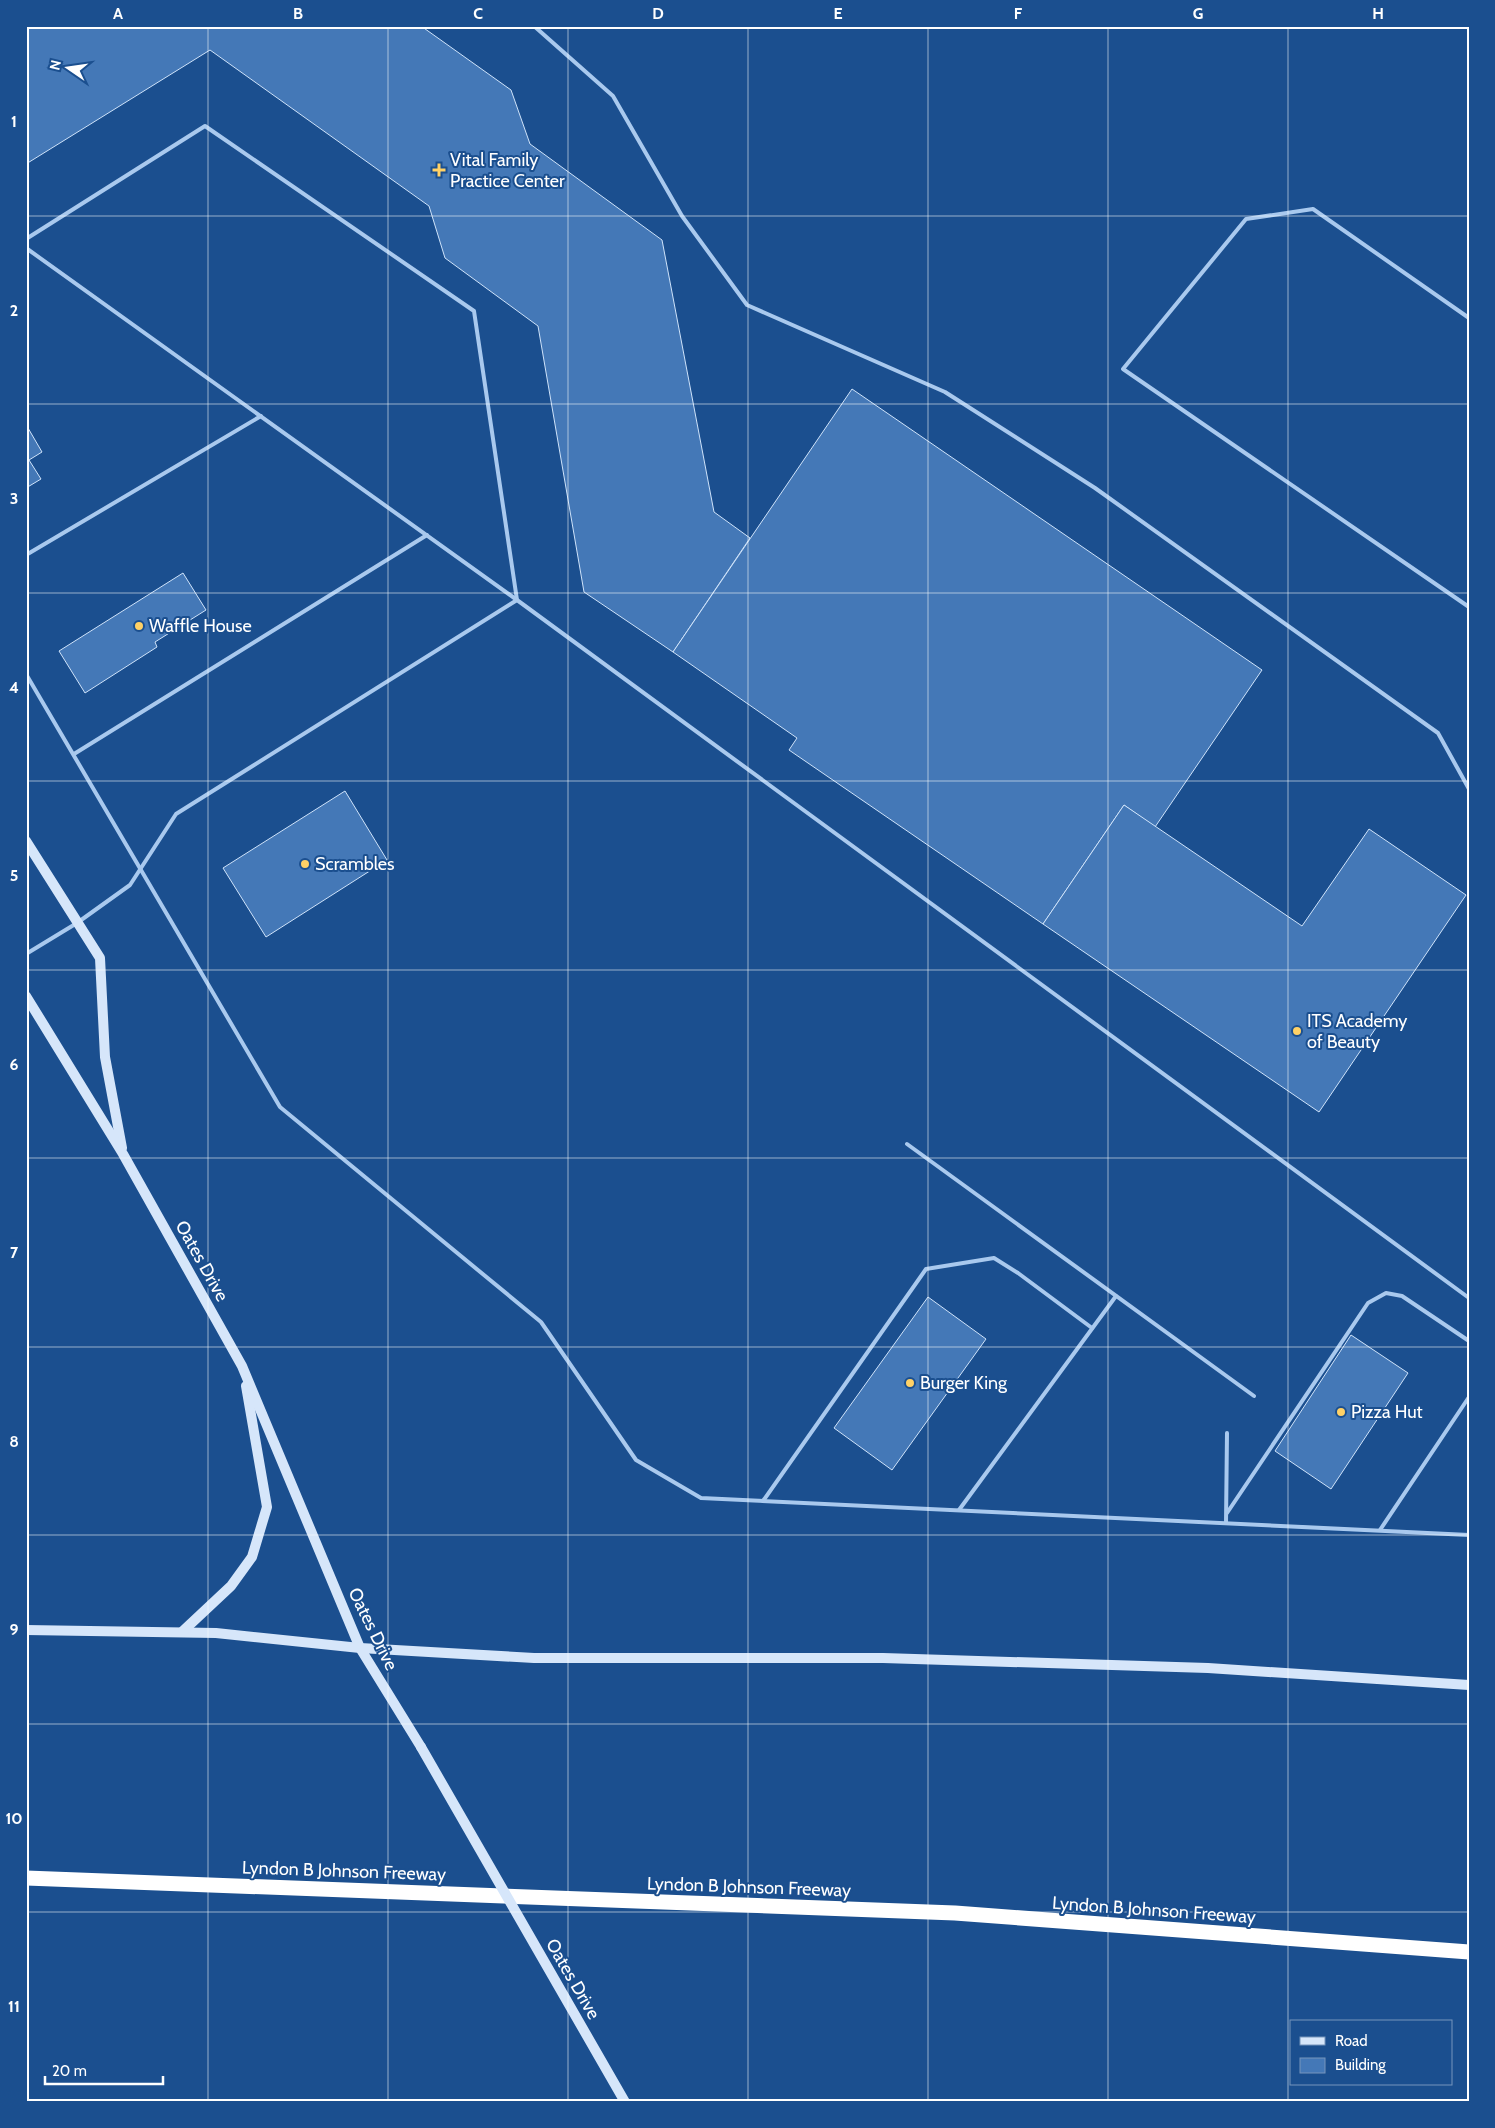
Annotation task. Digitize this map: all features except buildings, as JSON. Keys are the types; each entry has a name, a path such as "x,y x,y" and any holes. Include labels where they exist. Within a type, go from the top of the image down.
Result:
{"highway":[{"name":"Lyndon B Johnson Freeway","path":"26,1878 955,1913 1469,1952"}],"main road":[{"name":"Oates Drive","path":"26,841 100,958 106,1057 123,1154"},
{"name":"Oates Drive","path":"26,996 123,1154 242,1366 360,1648 420,1747 625,2102"},
{"path":"183,1631 231,1586 252,1557 267,1508 242,1366"},
{"path":"26,1630 183,1631 360,1648 534,1658 882,1658 1208,1668 1469,1685"}],"lane":[{"path":"534,26 613,96 682,216 747,305 945,392 1095,488 1438,733 1469,789"},
{"path":"26,239 205,126 474,311 517,600"},
{"path":"1469,318 1313,209 1246,218 1123,369 1469,607"},
{"path":"26,248 517,600 1469,1298"},
{"path":"26,555 261,416"},
{"path":"74,754 427,535"},
{"path":"26,954 77,923 130,885 176,814 517,600"},
{"path":"26,674 280,1107 541,1322 636,1460 701,1498 1469,1534"},
{"path":"907,1144 1254,1396"},
{"path":"763,1501 926,1269 994,1258 1018,1273 1092,1328"},
{"path":"1227,1513 1368,1302 1386,1292 1402,1296 1469,1341"},
{"path":"959,1510 1116,1296"},
{"path":"1380,1530 1469,1397"},
{"path":"1226,1523 1227,1433"}],"place":[{"name":"Vital Family Practice Center","path":"439,170"},
{"name":"Waffle House","path":"139,626"},
{"name":"Scrambles","path":"305,864"},
{"name":"ITS Academy of Beauty","path":"1297,1031"},
{"name":"Burger King","path":"910,1383"},
{"name":"Pizza Hut","path":"1341,1412"}]}
